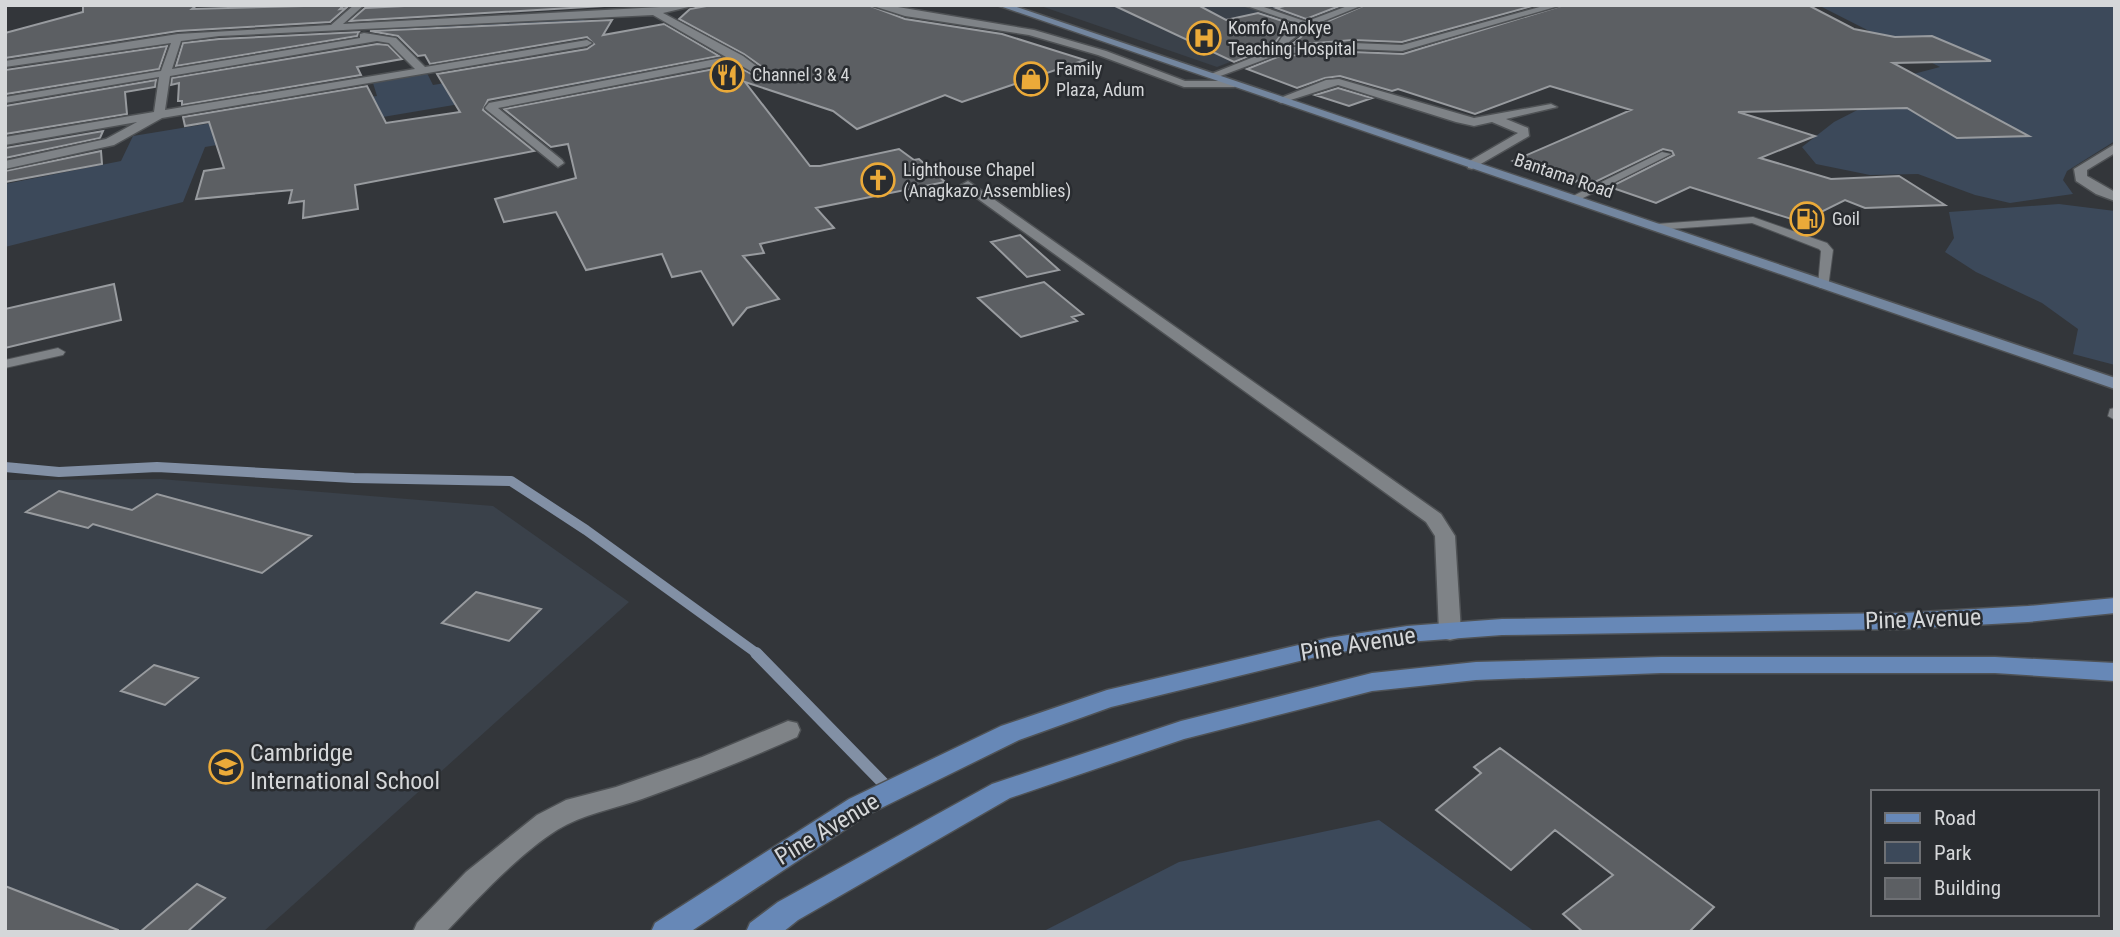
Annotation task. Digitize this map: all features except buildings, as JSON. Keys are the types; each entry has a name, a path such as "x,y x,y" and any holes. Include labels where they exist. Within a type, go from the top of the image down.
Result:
{"main road":[{"name":"Bantama Road","path":"1001,5 2115,384"},
{"name":"Pine Avenue","path":"665,932 858,807 1010,733 1107,699 1328,646 1407,634 1502,627 1903,621 2028,614 2115,605"},
{"path":"760,932 788,911 1001,791 1181,730 1372,682 1476,671 1661,665 1995,665 2115,672"}],"street":[{"path":"335,26 360,5"},
{"path":"645,5 758,71"},
{"path":"5,64 178,37 335,26 654,12 693,5"},
{"path":"874,5 905,13 1031,32 1102,53 1185,85 1234,84"},
{"path":"1248,5 1308,24"},
{"path":"1278,51 1286,38 1308,24 1359,5"},
{"path":"1211,76 1278,51 1353,46 1402,48 1558,5"},
{"path":"351,26 350,31 392,40 423,71"},
{"path":"159,115 165,74 178,37"},
{"path":"5,100 376,38"},
{"path":"5,141 587,43"},
{"path":"558,163 491,108 493,105 739,58"},
{"path":"1281,100 1330,82 1339,82 1460,120 1475,122 1551,107"},
{"path":"5,165 110,142 159,115"},
{"path":"1472,165 1523,136 1524,131 1495,119"},
{"path":"2115,148 2080,169 2081,177 2115,197"},
{"path":"968,185 1434,518 1445,536 1450,632"},
{"path":"427,932 476,881 546,823 575,808 617,797 698,769 788,730"}],"lane":[{"path":"1573,199 1667,154"},
{"path":"1656,228 1753,220 1823,246 1826,250 1824,285"},
{"path":"5,365 58,352"}],"shaded area":[{"name":"Komfo Anokye Teaching Hospital","path":"1038,5 1347,5 1293,25 1259,51 1217,67"},
{"name":"Cambridge International School","path":"160,479 493,506 629,602 263,932 5,932 5,480"}],"green space":[{"path":"1818,5 2115,5 2115,141 2067,171 2063,180 2073,194 2010,203 1975,195 1918,174 1870,175 1816,164 1802,147 1834,122 1875,101 1875,84 1940,67"},
{"path":"583,19 593,29 402,37 374,29"},
{"path":"609,56 631,75 205,147 183,202 5,247 5,184 121,161 133,136 377,96 373,83 427,73 433,85"},
{"path":"2059,204 2115,211 2115,365 2073,354 2078,329 2042,303 1976,272 1945,252 1954,238 1949,212"},
{"path":"1379,820 1535,932 1042,932 1179,862"}],"waterway":[{"path":"5,467 59,472 157,467 354,478 511,481 586,530 759,655"},
{"path":"756,653 887,787"}],"place":[{"name":"Komfo Anokye Teaching Hospital","path":"1204,38"},
{"name":"Channel 3 & 4","path":"727,75"},
{"name":"Family Plaza, Adum","path":"1031,79"},
{"name":"Lighthouse Chapel (Anagkazo Assemblies)","path":"878,180"},
{"name":"Goil","path":"1807,219"},
{"name":"Cambridge International School","path":"226,767"}]}
